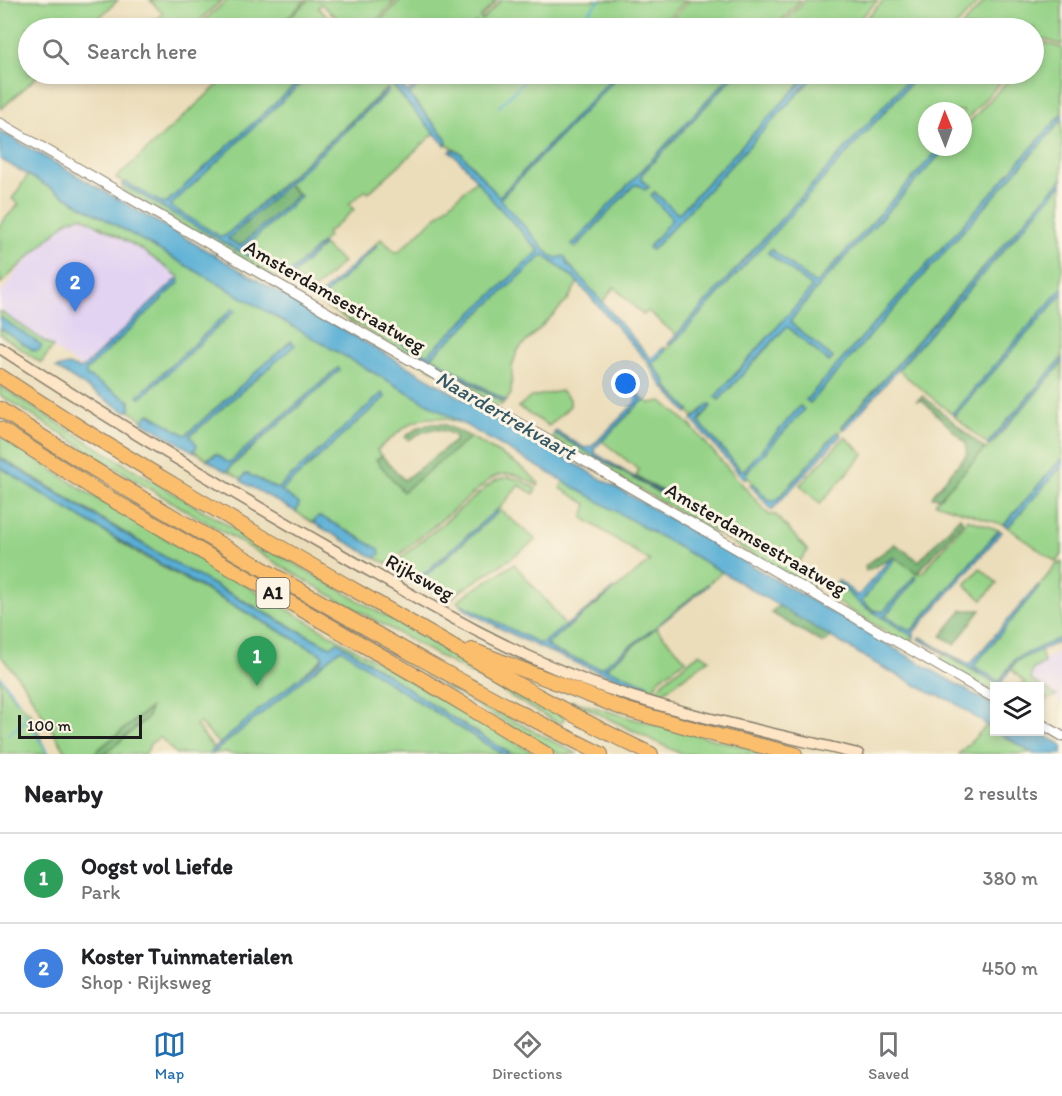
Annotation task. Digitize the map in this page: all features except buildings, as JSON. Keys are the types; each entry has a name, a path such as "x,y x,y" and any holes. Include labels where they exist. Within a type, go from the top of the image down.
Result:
{"highway":[{"name":"A1","path":"0,376 167,482 576,716 651,754"},
{"name":"A1","path":"0,409 106,478 384,639 601,754"},
{"name":"A1","path":"0,429 99,492 420,678 546,754"},
{"name":"A1","path":"439,638 627,710 795,754"}],"main road":[{"name":"Rijksweg","path":"0,348 128,429 294,528 512,649 585,681 644,701 693,715 858,754"}],"street":[{"name":"Amsterdamsestraatweg","path":"0,123 990,696"},
{"path":"1044,725 1062,736"}],"shaded area":[{"path":"82,205 191,267 84,369 0,312 0,294 21,266"},
{"path":"1062,649 1062,704 1044,689 1044,682 1030,682 1027,670"}],"green space":[{"path":"0,0 118,0 99,18 18,18 18,84 29,84 1,109"},
{"path":"150,0 222,0 202,18 159,18 163,14"},
{"path":"227,0 306,0 287,18 207,18"},
{"path":"309,0 396,0 379,18 337,18 321,4 318,8 328,18 289,18"},
{"path":"400,0 497,0 480,18 383,18"},
{"path":"501,0 686,0 669,18 484,18"},
{"path":"690,0 801,0 784,18 673,18"},
{"path":"805,0 878,0 861,18 788,18"},
{"path":"884,0 980,0 963,18 867,18"},
{"path":"986,0 1062,0 1062,45 1044,39 1044,18 969,18"},
{"path":"1046,43 1062,48 1062,114 806,400 810,403 1062,120 1062,179 842,426 844,428 839,433 837,432 777,500 769,501 746,473 803,409 800,406 745,470 741,470 699,422 711,406 709,404 693,418 689,410 667,387 665,380 652,363 680,336 910,84 999,84 972,113 972,102 918,102 918,156 933,156 817,283 771,250 768,252 811,286 811,289 715,397 719,400 786,327 829,362 833,358 791,323 791,320 818,287 939,156 972,156 972,119 1005,84 1044,84 1044,44"},
{"path":"219,84 296,84 166,203 116,178"},
{"path":"300,84 392,84 435,133 368,193 366,190 349,204 354,210 326,234 328,237 284,275 244,250 244,247 301,196 287,184 388,92 386,89 225,236 221,237 173,209 171,204"},
{"path":"420,84 606,84 499,197 461,153 447,144 446,138 409,94"},
{"path":"610,84 723,84 572,245 575,248 634,185 649,187 641,179 642,174 727,84 800,84 680,212 677,214 655,192 651,195 673,219 652,250 807,84 904,84 676,335 648,311 643,315 614,287 602,303 566,261 549,254 499,199"},
{"path":"28,175 462,423 435,418 415,422 377,450 382,456 377,460 403,491 471,437 524,470 539,484 538,486 516,475 505,474 492,478 388,564 375,558 377,558 361,538 322,517 314,521 315,524 296,512 299,504 281,491 385,397 382,394 277,489 248,474 241,479 228,471 339,370 338,368 230,462 215,454 207,459 194,451 197,445 190,436 294,345 291,341 187,434 185,435 150,414 143,420 130,411 130,401 87,376 85,372 179,280 179,277 139,248 81,216 70,219 0,284 0,224 19,204 12,199"},
{"path":"476,180 539,252 427,355 326,297 326,294 377,246 376,244 381,239 397,253"},
{"path":"122,184 280,274 275,278 123,191"},
{"path":"287,184 298,195 240,246 228,240 232,235"},
{"path":"1062,184 1062,288 952,414 898,370"},
{"path":"323,245 343,262 313,291 292,276"},
{"path":"543,255 578,282 567,301 517,351 512,367 511,394 506,401 431,357"},
{"path":"1062,294 1062,358 987,444 954,416"},
{"path":"319,296 504,402 502,405 495,406 318,302"},
{"path":"0,311 53,347 41,363 0,334 0,328 33,350 41,345 0,317"},
{"path":"1062,363 1062,458 1004,525 935,503 990,446"},
{"path":"0,386 102,451 565,718 560,724 339,600 143,485 0,395"},
{"path":"561,391 570,399 570,406 549,426 518,407 531,397"},
{"path":"923,396 985,449 940,498 932,497 967,454 966,443 922,400 916,401"},
{"path":"643,400 650,403 662,401 689,424 769,515 776,515 808,551 795,566 816,583 811,588 553,439 554,433 706,520 708,517 636,476 639,470 602,441"},
{"path":"443,424 471,437 403,492 376,460 382,456 404,480 455,441 455,436 442,430 426,431 409,440 405,437 419,427"},
{"path":"0,436 88,493 535,754 511,754 338,642 331,647 328,646 185,569 0,457"},
{"path":"845,437 864,454 820,504 800,485"},
{"path":"1062,466 1062,555 1056,562 1007,527"},
{"path":"0,467 141,555 321,654 322,659 219,744 200,723 196,725 214,749 208,754 176,754 160,737 150,744 146,754 105,754 148,717 149,709 93,754 67,754 23,683 0,655"},
{"path":"508,477 522,480 536,489 534,494 519,485 499,509 536,540 451,599 422,579 498,512 497,510 419,578 391,566 494,481"},
{"path":"564,481 722,572 656,627 600,668 557,652 546,645 650,561 583,518 587,504 560,488"},
{"path":"960,517 963,522 917,573 894,557 866,571 865,566 895,544 919,561"},
{"path":"967,519 999,530 911,631 885,616 915,576 883,612 873,610 862,602 863,597 894,560 892,559 894,556 917,573 922,573"},
{"path":"1062,562 1062,637 1015,659 999,682 975,668 974,665 1058,563"},
{"path":"514,564 565,626 543,643 539,644 457,602"},
{"path":"980,568 997,583 982,600 965,585"},
{"path":"837,582 860,604 914,637 913,640 903,642 830,598 831,589"},
{"path":"780,605 831,637 823,643 771,612"},
{"path":"962,610 981,610 955,644 941,636"},
{"path":"656,628 686,660 660,678 652,691 649,687 605,669"},
{"path":"339,649 343,649 389,683 502,754 229,754 227,752 212,754"},
{"path":"1041,650 1044,663 1032,670 1031,680 1034,682 1024,682 1011,669 1019,659"},
{"path":"700,653 709,659 661,694 656,692 663,682"},
{"path":"943,654 993,682 990,682 990,691 939,661"},
{"path":"423,674 578,754 559,754"},
{"path":"0,677 14,698 30,713 47,754 0,754"},
{"path":"1044,688 1057,696 1047,699 1045,707"},
{"path":"570,700 634,719 772,754 681,754"},
{"path":"150,708 148,717 105,754 93,754"},
{"path":"987,725 990,727 990,736 1005,736 1031,752 1022,754 959,754"}],"water":[{"path":"296,84 300,84 170,206 221,237 225,236 388,89 388,92 228,239 240,246 299,194 301,196 243,249 285,275 322,243 323,245 292,276 312,290 312,293 122,184 126,182 162,203 166,203"},
{"path":"392,84 401,84 407,92 415,84 420,84 409,95 446,138 447,144 445,145"},
{"path":"606,84 610,84 500,199 549,254 556,258 563,256 566,258 567,264 651,359 664,347 666,350 652,364 665,380 667,387 689,410 687,413 661,384 646,360 573,277 543,255 431,357 505,400 504,402 319,296 376,244 377,246 326,294 326,297 427,355 539,251 450,151 453,149 461,153 499,197"},
{"path":"723,84 727,84 642,174 641,179 649,187 645,190 639,185 634,185 575,248 572,245"},
{"path":"800,84 807,84 652,250 648,248 672,219 651,196 654,192 677,213"},
{"path":"904,84 910,84 680,336 670,345 668,344"},
{"path":"1062,114 1062,120 810,403 806,400"},
{"path":"0,131 990,704 990,727 952,701 931,693 880,666 722,572 0,159"},
{"path":"933,156 939,156 818,287 791,320 791,323 833,358 829,362 786,327 719,400 715,397 811,289 811,286 768,253 771,249 817,283"},
{"path":"1062,179 1062,184 849,425 845,429 842,427"},
{"path":"177,279 179,283 85,372 87,376 130,401 130,411 124,411 56,368 68,365 79,369 84,367"},
{"path":"1062,288 1062,294 954,416 952,414"},
{"path":"233,308 236,310 139,398 138,396"},
{"path":"0,317 41,345 41,348 37,351 33,350 0,328"},
{"path":"291,341 295,345 190,436 197,445 194,452 143,422 150,414 185,435 187,434"},
{"path":"1062,358 1062,363 989,446 987,444"},
{"path":"338,368 340,370 228,471 207,460 217,454 230,462"},
{"path":"382,393 385,397 281,491 299,504 296,512 241,481 245,474 248,474 277,489"},
{"path":"639,394 642,398 641,402 594,449 595,453 708,517 708,520 554,433 556,431 585,448 592,446 635,403"},
{"path":"709,404 711,406 699,422 740,469 744,470 800,406 804,410 746,473 747,477 744,479 692,420"},
{"path":"837,432 841,435 772,510 750,485 753,483 769,501 777,500"},
{"path":"0,458 244,602 328,646 331,647 338,642 511,754 502,754 389,683 341,649 212,754 208,754 261,708 320,662 323,658 321,654 79,516 0,467"},
{"path":"1062,458 1062,466 1008,527 1004,525"},
{"path":"496,510 498,512 422,579 447,595 446,598 395,569 397,567 419,578"},
{"path":"322,517 379,549 380,554 375,558 315,524 314,520"},
{"path":"999,530 1002,532 914,632 914,637 860,604 837,582 838,580 858,596 891,558 894,560 862,601 873,610 883,612 915,576 917,578 885,616 911,631"},
{"path":"709,585 605,668 647,684 649,687 647,688 551,652 477,616 460,605 541,644 615,588 546,645 557,652 600,668 656,627"},
{"path":"1038,585 1039,587 974,666 999,682 995,682 919,639 921,637 970,664"},
{"path":"1062,637 1062,641 1016,661 1002,682 999,682 1015,659"},
{"path":"1044,735 1062,745 1062,754 1034,754 1004,736"}],"waterway":[{"path":"583,18 600,0"},
{"path":"499,107 521,84"},
{"path":"0,676 19,702"},
{"path":"23,711 48,754"},
{"path":"8,735 26,720"}],"place":[{"name":"Koster Tuinmaterialen","path":"75,312"},
{"name":"Oogst vol Liefde","path":"257,686"}],"water label":[{"name":"Naardertrekvaart","path":"506,415"}]}
